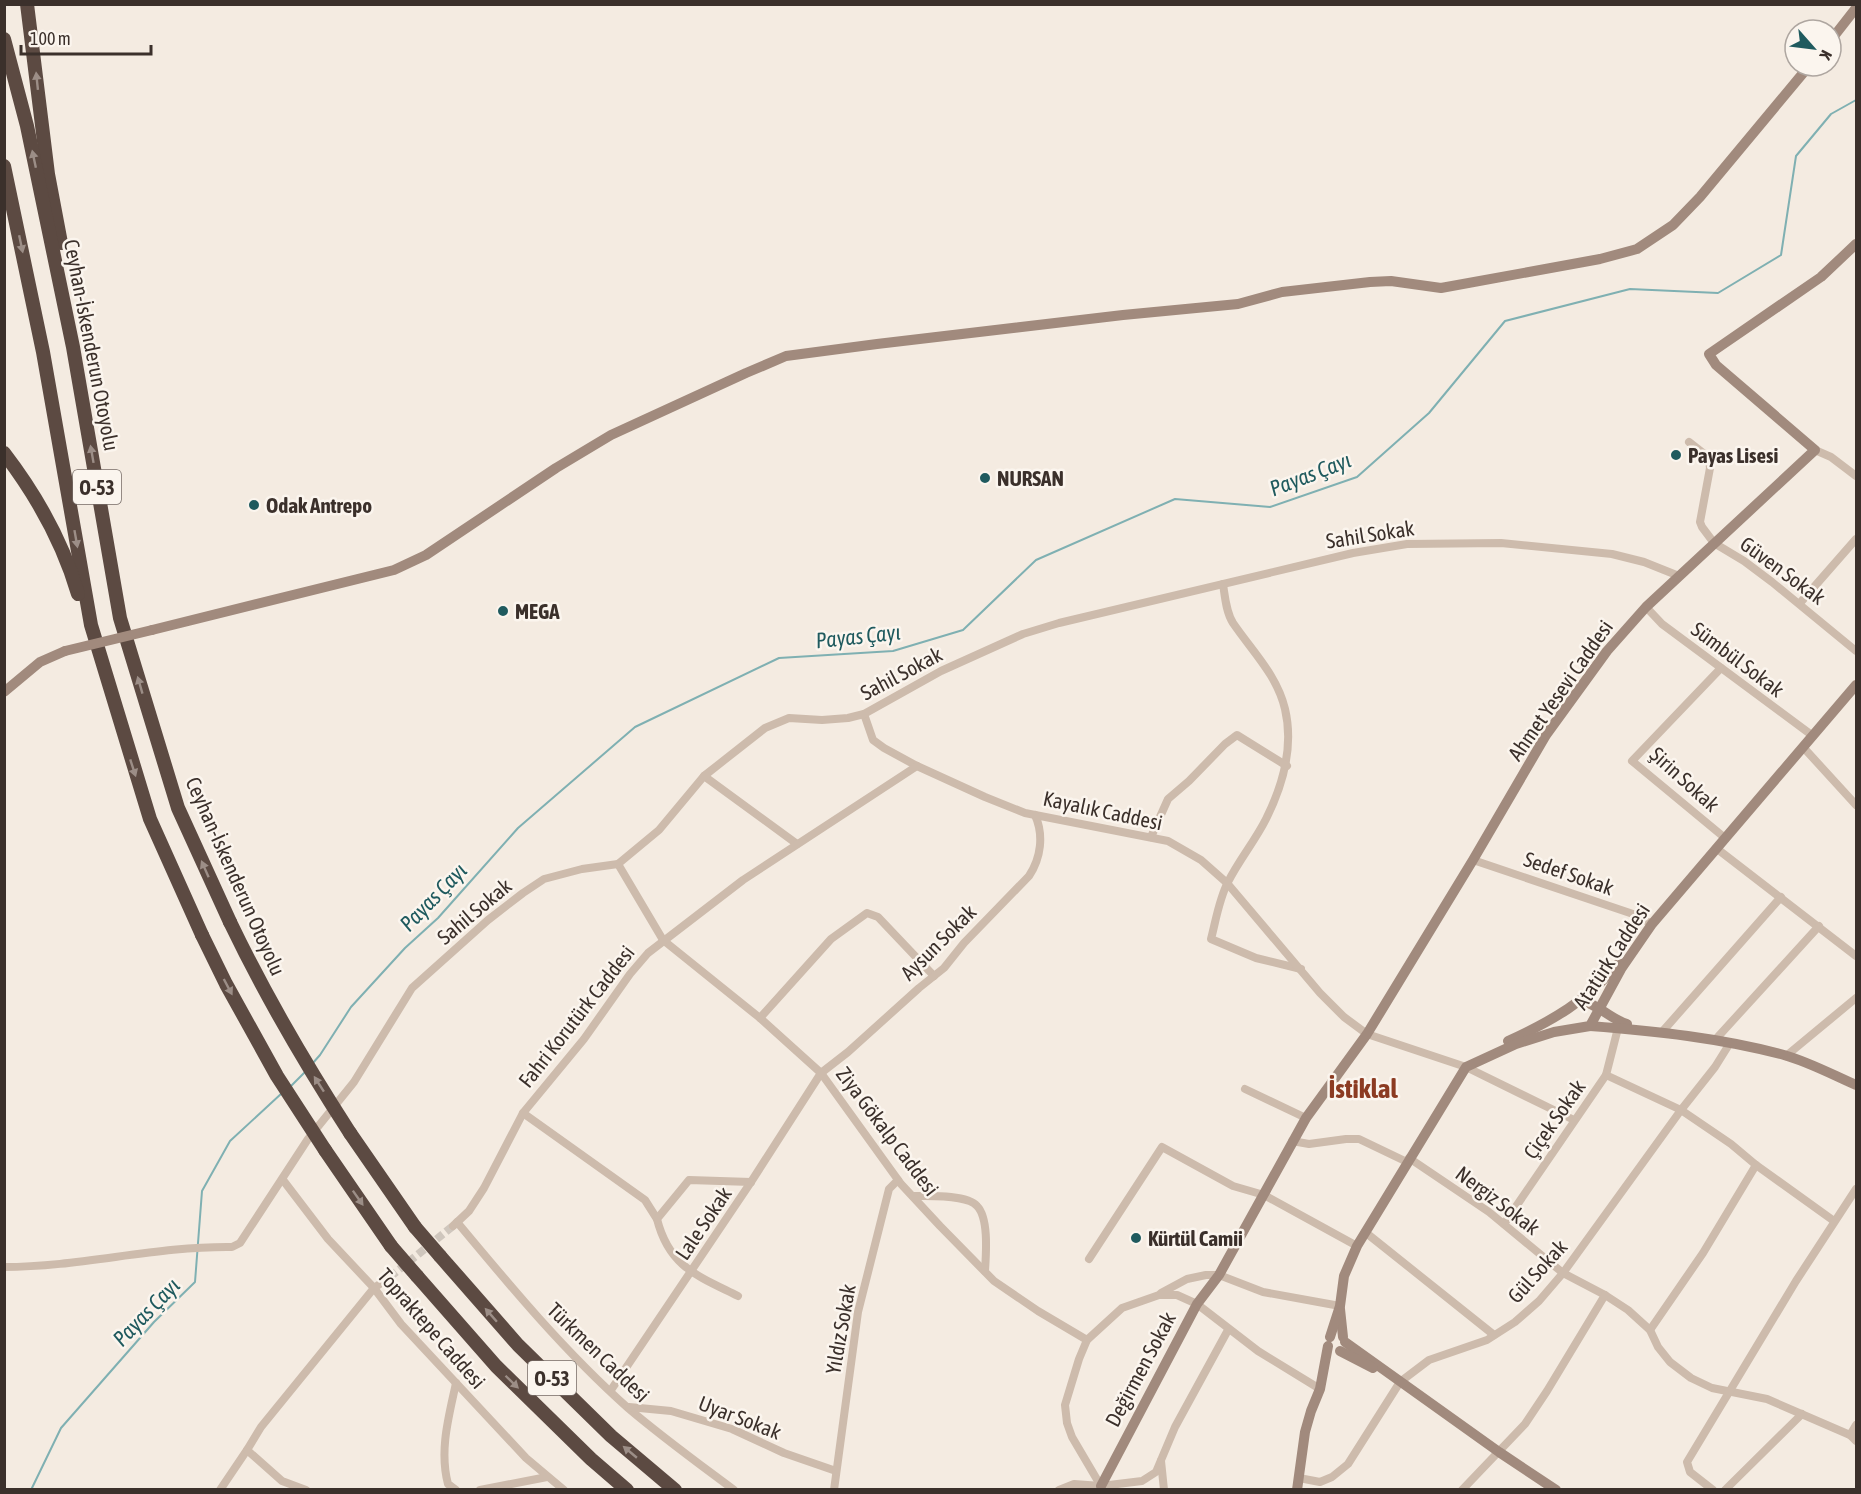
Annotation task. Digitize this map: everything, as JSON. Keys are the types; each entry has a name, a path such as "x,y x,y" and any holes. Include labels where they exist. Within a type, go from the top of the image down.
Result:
{"highway":[{"path":"27,4 48,174 63,255 73,347"},
{"name":"Ceyhan-İskenderun Otoyolu","path":"4,39 27,126 73,347 120,618 178,808 230,922 253,970 303,1060 415,1227 518,1345 611,1436 675,1490"},
{"name":"O-53","path":"4,166 43,352 91,625 150,819 201,935 277,1076 391,1246 496,1366 591,1459 627,1490"},
{"path":"4,453 34,496 62,550 76,585 127,747"}],"street":[{"path":"1843,25 1857,8"},
{"path":"4,692 40,662 65,651 394,570 426,555 556,468 611,435 786,357 1099,317 1238,304 1282,292 1370,282 1391,281 1441,288 1588,261 1637,249 1673,225 1700,197 1799,78"},
{"path":"1857,244 1821,277 1709,354 1716,365 1815,450 1831,457 1857,476"},
{"path":"1689,442 1708,460 1710,468 1700,522 1714,543"},
{"name":"Ahmet Yesevi Caddesi","path":"1219,1275 1292,1141 1366,1034 1473,860 1546,735 1607,651 1646,607 1815,450"},
{"path":"1800,603 1857,539"},
{"name":"Sahil Sokak","path":"4,1267 41,1267 165,1249 232,1247 240,1243 308,1139 354,1082 412,988 489,920 544,879 582,869 618,864 659,830 704,776 765,728 789,718 822,720 864,714 941,671 1023,634 1059,623 1353,552 1407,544 1501,543 1612,554 1644,562 1679,576"},
{"name":"Güven Sokak","path":"1714,543 1744,561 1800,603 1857,651"},
{"path":"1222,584 1232,622 1256,651 1285,708 1288,734 1287,766 1266,819 1227,883 1211,939 1256,958 1301,969"},
{"name":"Sümbül Sokak","path":"1646,607 1662,624 1813,736"},
{"name":"Şirin Sokak","path":"1721,668 1632,761 1725,838"},
{"name":"Atatürk Caddesi","path":"1466,1067 1516,1044 1554,1032 1585,1027 1599,1009 1621,969 1652,924 1857,685"},
{"name":"Kayalık Caddesi","path":"864,714 873,740 918,766 985,797 1025,813 1168,841 1201,860 1227,883 1344,1017 1366,1034 1466,1067 1574,1120"},
{"path":"1151,837 1168,799 1237,735 1287,766"},
{"path":"1803,747 1857,805"},
{"name":"Fahri Korutürk Caddesi","path":"455,1224 469,1211 484,1188 523,1113 584,1039 630,974 648,953 743,880 918,766"},
{"path":"704,776 797,844"},
{"name":"Aysun Sokak","path":"821,1073 849,1052 944,968 987,919 1016,891 1037,864 1041,832 1035,815"},
{"path":"1716,848 1857,956"},
{"name":"Sedef Sokak","path":"1473,860 1633,914 1652,924"},
{"path":"618,864 663,940"},
{"path":"1657,1032 1781,897"},
{"path":"760,1017 831,939 867,913 878,917 934,976"},
{"path":"1297,1490 1305,1432 1337,1344 1344,1276 1365,1232 1466,1067 1502,1044 1545,1024 1582,1000 1614,969 1652,924"},
{"path":"1715,1040 1818,926"},
{"name":"Ziya Gökalp Caddesi","path":"663,940 760,1017 821,1073 898,1180 994,1281 1086,1340"},
{"path":"1786,1056 1857,998"},
{"path":"1582,1000 1612,1019 1657,1032"},
{"path":"1571,1007 1567,1018 1585,1027 1657,1032 1730,1043 1786,1056 1857,1085"},
{"name":"Çiçek Sokak","path":"1504,1224 1606,1075 1618,1028"},
{"name":"Gül Sokak","path":"1299,1478 1320,1482 1332,1477 1348,1464 1400,1382 1429,1360 1487,1340 1515,1322 1539,1301 1563,1273 1681,1110 1715,1067 1730,1043"},
{"name":"Lale Sokak","path":"611,1390 691,1273 821,1073"},
{"path":"1606,1075 1681,1110 1731,1144 1756,1165 1834,1221"},
{"path":"1245,1089 1306,1118"},
{"path":"523,1113 645,1200 657,1219 662,1239 691,1273 738,1296"},
{"name":"Nergiz Sokak","path":"1292,1141 1309,1144 1346,1138 1359,1139 1408,1160 1504,1224 1563,1273 1628,1310 1650,1330 1658,1347 1671,1362 1701,1383 1729,1393 1756,1395 1853,1438"},
{"path":"1089,1259 1162,1147 1233,1186 1264,1195 1357,1246"},
{"path":"1650,1330 1703,1253 1756,1165"},
{"name":"Topraktepe Caddesi","path":"283,1180 328,1239 374,1288 401,1324 526,1458 564,1490"},
{"path":"657,1219 689,1180 751,1182"},
{"name":"Yıldız Sokak","path":"834,1490 858,1312 889,1189 898,1180"},
{"path":"1713,1490 1690,1472 1687,1462 1834,1221 1854,1193"},
{"path":"1854,1193 1857,1204"},
{"path":"913,1197 942,1197 971,1201 979,1207 984,1223 985,1271"},
{"name":"Türkmen Caddesi","path":"455,1224 529,1309 592,1374 628,1407 734,1490"},
{"path":"1365,1232 1494,1335"},
{"path":"1102,1488 1072,1437 1067,1423 1065,1405 1086,1340 1122,1308 1159,1294 1187,1279 1206,1275 1219,1275 1263,1292 1340,1306"},
{"name":"Değirmen Sokak","path":"1102,1488 1197,1304 1219,1275"},
{"path":"220,1490 261,1427 374,1288 390,1277"},
{"path":"1159,1294 1177,1295 1197,1304 1258,1352 1320,1389"},
{"path":"1462,1490 1525,1424 1605,1295"},
{"path":"1059,1490 1074,1484 1102,1488 1148,1479 1156,1472 1175,1426 1228,1330"},
{"path":"1337,1344 1400,1382 1556,1490"},
{"path":"456,1383 445,1435 448,1485 456,1490"},
{"name":"Uyar Sokak","path":"628,1407 671,1411 732,1429 784,1452 836,1471"},
{"path":"1725,1490 1802,1414"},
{"path":"1853,1438 1857,1425"},
{"path":"247,1450 282,1481 306,1490"},
{"path":"1161,1461 1164,1490"},
{"path":"480,1490 547,1477"}],"waterway":[{"name":"Payas Çayı","path":"312,1064 351,1007 405,948 438,918 518,828 635,727 779,658 893,651 963,630 1036,560 1175,499 1270,507 1357,477 1429,413 1505,321 1630,289 1718,293 1781,255 1796,156 1831,114 1856,100"},
{"name":"Payas Çayı","path":"291,1086 306,1071"},
{"name":"Payas Çayı","path":"31,1490 61,1428 154,1322 195,1282 202,1191 230,1141 282,1093"}],"tunnel":[{"path":"390,1277 453,1226"}],"place":[{"name":"Payas Lisesi","path":"1676,455"},
{"name":"NURSAN","path":"985,478"},
{"name":"Odak Antrepo","path":"254,505"},
{"name":"MEGA","path":"503,611"},
{"name":"Kürtül Camii","path":"1136,1238"}],"district":[{"name":"İstiklal","path":"1363,1088"}]}
